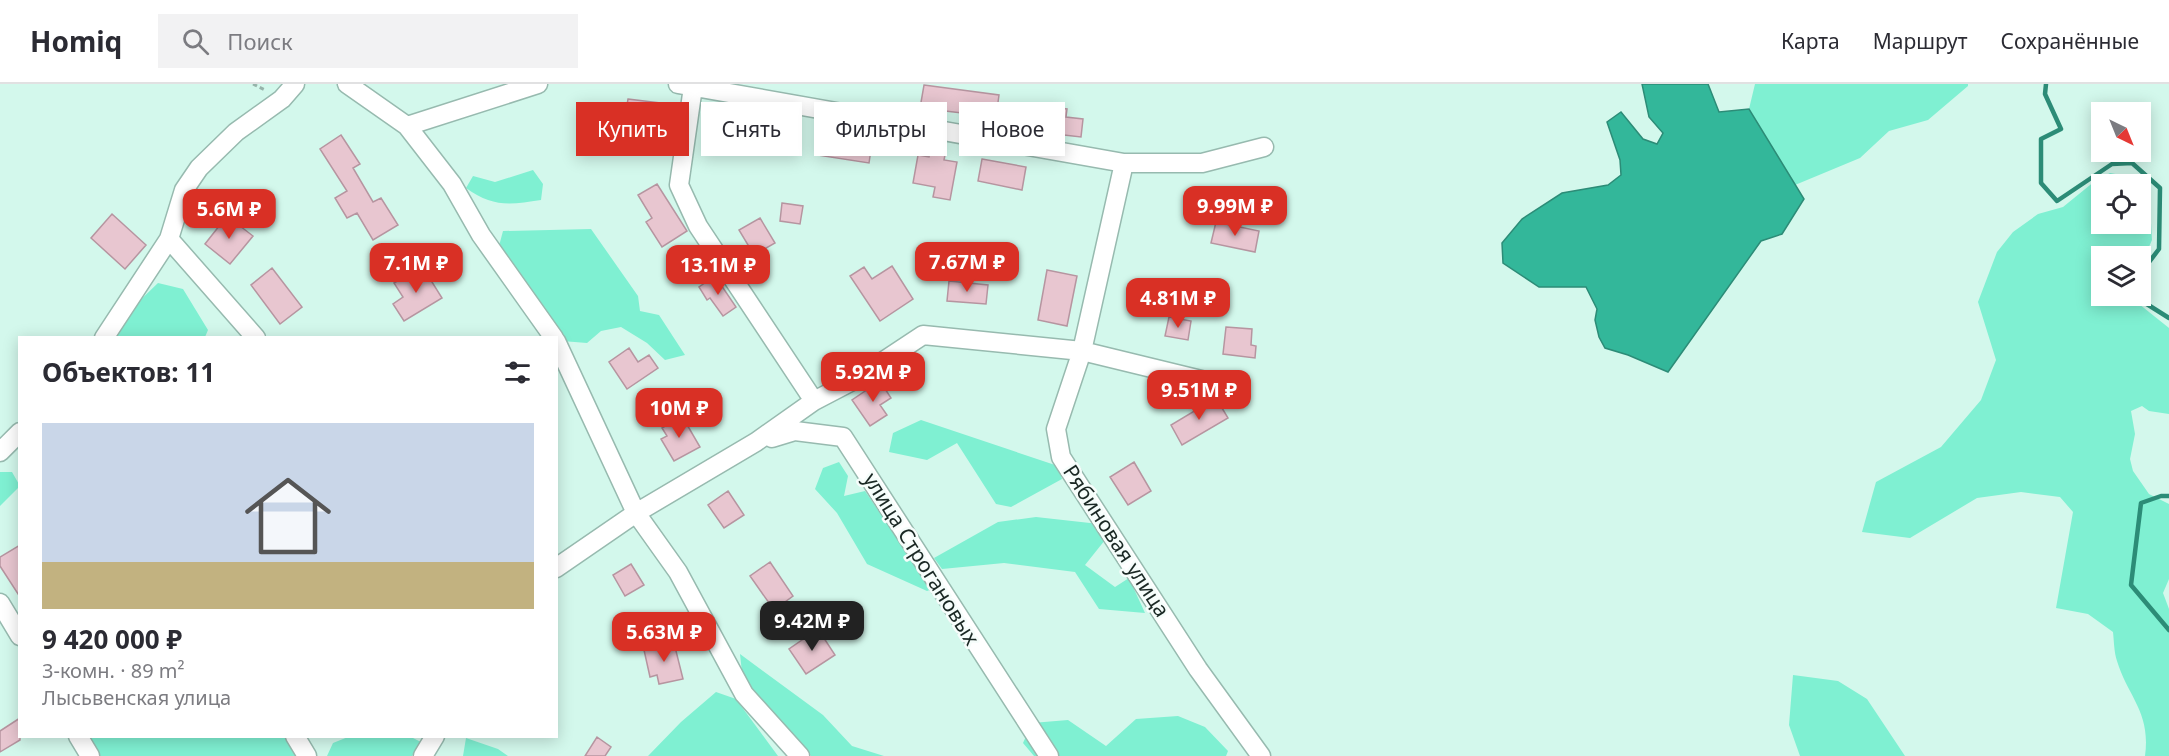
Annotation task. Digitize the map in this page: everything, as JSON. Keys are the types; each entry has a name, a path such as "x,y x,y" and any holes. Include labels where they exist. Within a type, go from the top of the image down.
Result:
{"street":[{"path":"105,336 169,239 184,190 199,168 236,132 282,99 295,84"},
{"path":"346,84 407,126 452,184 481,235 553,336"},
{"path":"407,126 537,84"},
{"path":"814,401 698,226 679,185 686,85 1124,163 1202,163 1264,147"},
{"name":"Рябиновая улица","path":"1124,163 1082,351 1056,429 1061,457 1198,669 1261,756"},
{"path":"169,239 254,336"},
{"path":"558,567 636,513 756,442 814,401 858,378 923,336 1082,351 1234,388"},
{"path":"558,345 636,513 678,572 744,694 800,756"},
{"name":"улица Строгановых","path":"756,442 795,431 843,437 1048,756"},
{"path":"0,452 18,434"},
{"path":"0,603 18,633"},
{"path":"79,738 90,756"},
{"path":"296,738 307,756"},
{"path":"423,756 434,738"}],"shaded area":[{"path":"1642,84 1708,84 1719,112 1749,109 1804,199 1782,234 1761,241 1668,372 1605,348 1599,337 1595,320 1597,309 1586,287 1539,287 1503,263 1502,243 1522,219 1562,193 1608,185 1621,175 1620,160 1607,122 1621,112 1643,139 1657,144 1663,133 1649,117"},
{"path":"1755,84 1968,84 1968,86 1928,120 1889,131 1860,158 1795,185 1749,109"},
{"path":"533,170 543,184 541,200 501,203 484,199 466,188 473,176 495,182"},
{"path":"2091,184 2091,234 2151,234 2151,223 2152,240 2149,246 2091,246 2091,306 2142,306 2169,328 2169,414 2149,411 2142,406 2131,411 2135,434 2130,459 2133,471 2149,494 2169,504 2169,579 2163,593 2169,609 2169,756 2145,756 2146,741 2142,716 2117,661 2113,632 2088,614 2056,608 2073,512 2060,497 2021,492 1977,498 1910,538 1862,532 1876,482 1941,447 1981,400 1996,360 1978,302 1997,252 2013,232 2038,214 2063,207"},
{"path":"591,229 638,296 640,311 659,315 685,355 665,360 647,343 621,327 601,331 587,343 562,341 499,246 503,231"},
{"path":"158,283 183,289 208,330 205,336 116,336 128,312"},
{"path":"921,420 1058,466 1062,479 1011,507 996,504 957,443 927,460 889,452 893,433"},
{"path":"839,462 848,476 844,496 865,491 932,589 927,591 867,564 837,513 815,489 823,468"},
{"path":"0,472 12,472 18,482 18,488 0,506"},
{"path":"1036,517 1099,524 1105,540 1085,565 1115,587 1129,578 1145,613 1099,609 1075,572 1004,563 942,569 934,558 998,522"},
{"path":"740,654 823,715 852,746 884,756 811,756 743,682"},
{"path":"1793,675 1838,681 1867,699 1905,756 1800,756 1789,725"},
{"path":"716,692 736,699 778,756 648,756 681,722"},
{"path":"1178,716 1205,727 1228,751 1226,756 1034,756 1023,743 1032,723 1068,720 1106,746 1136,719"},
{"path":"90,738 288,738 300,756 100,756"},
{"path":"346,738 413,738 421,742 412,756 327,756 333,743"},
{"path":"466,738 498,749 508,756 463,756"}],"building":[{"path":"924,85 999,95 998,102 959,102 959,113 947,111 947,102 921,102"},
{"path":"628,99 652,102 627,102"},
{"path":"1065,109 1067,109 1066,117 1083,119 1081,137 1065,135"},
{"path":"341,135 360,164 353,168 373,202 381,198 398,225 373,240 357,213 347,218 335,198 347,191 320,149"},
{"path":"824,156 870,156 869,163"},
{"path":"918,156 945,156 944,160 957,162 950,200 933,197 935,187 913,183"},
{"path":"982,159 1026,167 1022,190 978,181"},
{"path":"657,184 687,231 662,247 646,222 652,218 638,195"},
{"path":"782,203 803,206 800,224 780,221"},
{"path":"112,214 146,245 125,269 91,238"},
{"path":"227,216 253,236 230,264 205,244"},
{"path":"760,218 775,243 754,255 739,230"},
{"path":"1216,222 1259,231 1255,252 1211,243"},
{"path":"422,266 442,298 404,321 393,304 403,297 394,283"},
{"path":"892,266 913,299 880,321 850,276 864,267 872,279"},
{"path":"272,268 302,307 280,324 251,285"},
{"path":"1047,270 1077,276 1067,326 1038,320"},
{"path":"715,276 736,307 723,316 710,298 707,300 699,287"},
{"path":"949,281 988,285 986,304 947,301"},
{"path":"1169,317 1191,321 1188,340 1165,336"},
{"path":"1226,327 1252,329 1251,345 1256,346 1255,358 1223,354"},
{"path":"629,348 638,362 649,355 658,368 627,389 609,362"},
{"path":"880,381 891,398 880,405 887,415 870,426 852,400"},
{"path":"1216,398 1228,418 1182,445 1171,425"},
{"path":"682,416 700,447 674,461 661,439 667,436 662,428"},
{"path":"1134,462 1151,491 1128,505 1110,477"},
{"path":"728,491 744,515 724,528 708,505"},
{"path":"18,546 18,594 0,566 0,557"},
{"path":"770,562 793,596 774,610 750,576"},
{"path":"631,564 644,585 625,596 613,575"},
{"path":"818,629 835,655 806,674 789,649"},
{"path":"674,643 683,679 659,684 657,675 650,677 644,650"},
{"path":"18,719 20,740 0,752 0,731"},
{"path":"597,737 611,747 605,756 585,756"}],"waterway":[{"path":"2046,84 2045,94 2061,129 2041,139 2041,183 2057,201 2112,164 2132,163 2160,188 2159,249 2151,260"},
{"path":"2150,306 2169,318"},
{"path":"2169,496 2161,496 2141,503 2131,585 2169,630"}]}
